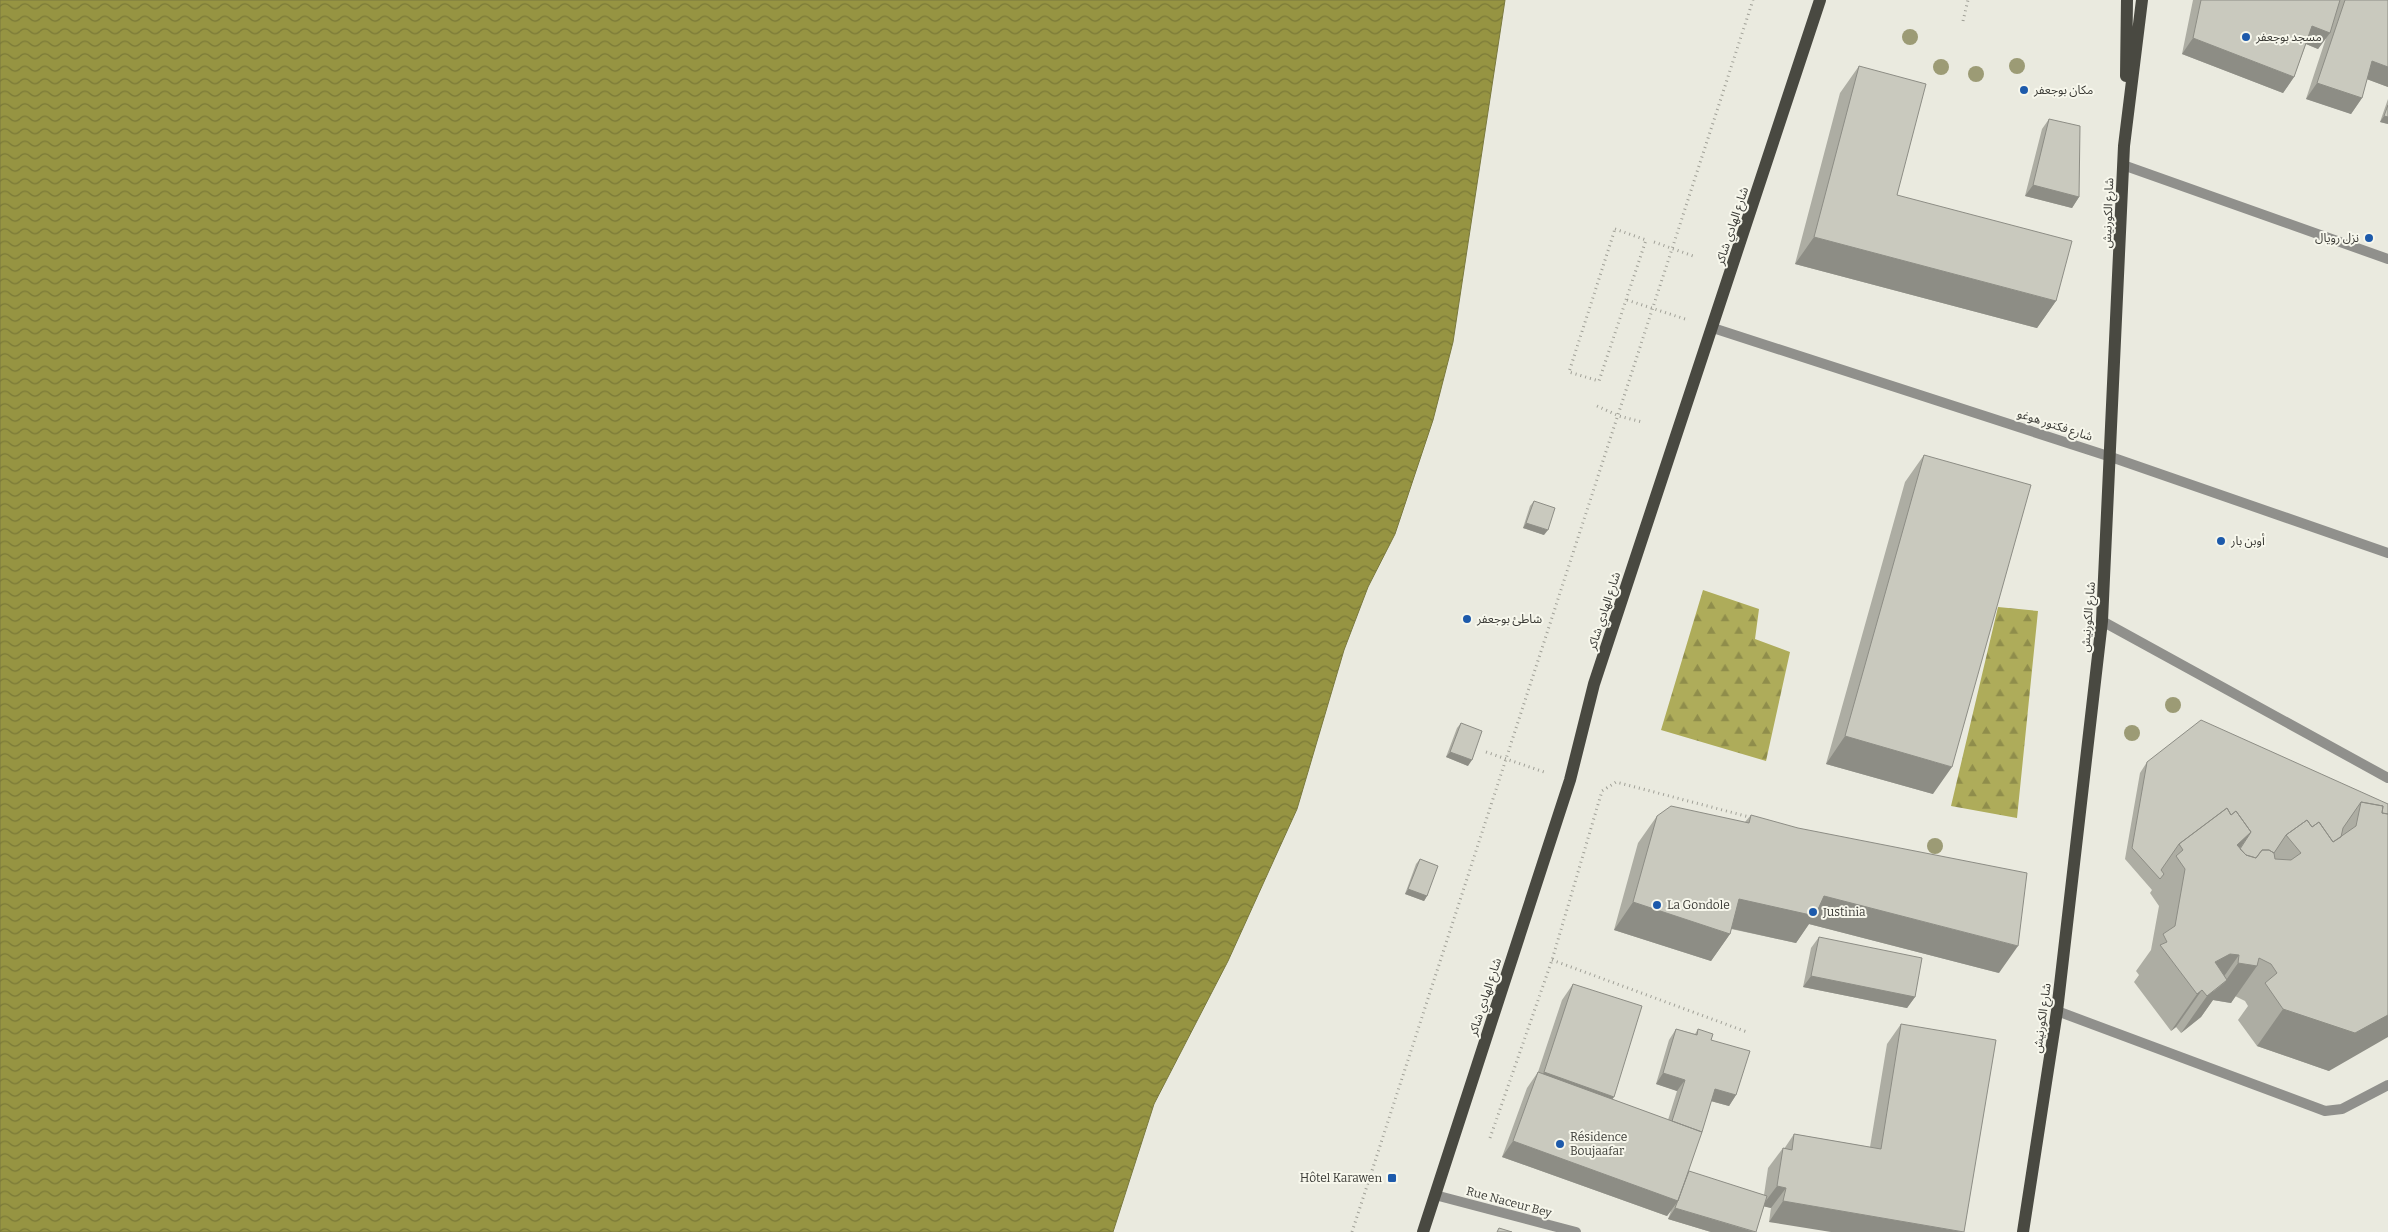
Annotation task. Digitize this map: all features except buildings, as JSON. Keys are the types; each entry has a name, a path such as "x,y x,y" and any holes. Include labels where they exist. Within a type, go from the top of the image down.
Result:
{"main road":[{"name":"شارع الهادي شاكر","path":"1423,1232 1570,780 1594,684 1820,0"},
{"path":"2124,146 2127,0"},
{"name":"شارع الكورنيش","path":"2023,1232 2057,1011 2102,622 2124,146 2142,0"}],"street":[{"path":"2123,165 2388,259"},
{"name":"شارع فكتور هوغو","path":"1713,328 2111,457 2388,553"},
{"path":"2102,622 2388,778"},
{"path":"2057,1011 2325,1112 2342,1109 2388,1085"},
{"name":"Rue Naceur Bey","path":"1435,1196 1576,1232"}],"path":[{"path":"1352,1232 1619,416 1671,248 1754,0"},
{"path":"1962,22 1968,0"},
{"path":"1615,229 1646,240 1626,300 1598,381 1569,372 1615,229"},
{"path":"1654,242 1696,257"},
{"path":"1626,300 1713,328"},
{"path":"1597,406 1619,416 1642,422"},
{"path":"1490,1138 1552,960 1602,791 1616,782 1759,819"},
{"path":"1552,960 1746,1032"}],"green space":[{"path":"1703,590 1759,609 1755,639 1790,652 1766,761 1661,730"},
{"path":"1998,607 2038,611 2017,818 1951,806"}],"water":[{"path":"0,0 1505,0 1453,342 1433,420 1395,534 1368,587 1344,650 1297,809 1228,961 1154,1104 1113,1232 0,1232"}],"place":[{"name":"مسجد بوجعفر","path":"2246,37"},
{"name":"مكان بوجعفر","path":"2024,90"},
{"name":"نزل رويال","path":"2369,238"},
{"name":"أوبن بار","path":"2221,541"},
{"name":"شاطئ بوجعفر","path":"1467,619"},
{"name":"La Gondole","path":"1657,905"},
{"name":"Justinia","path":"1813,912"},
{"name":"Résidence Boujaafar","path":"1560,1144"},
{"name":"Hôtel Karawen","path":"1392,1178"}]}
